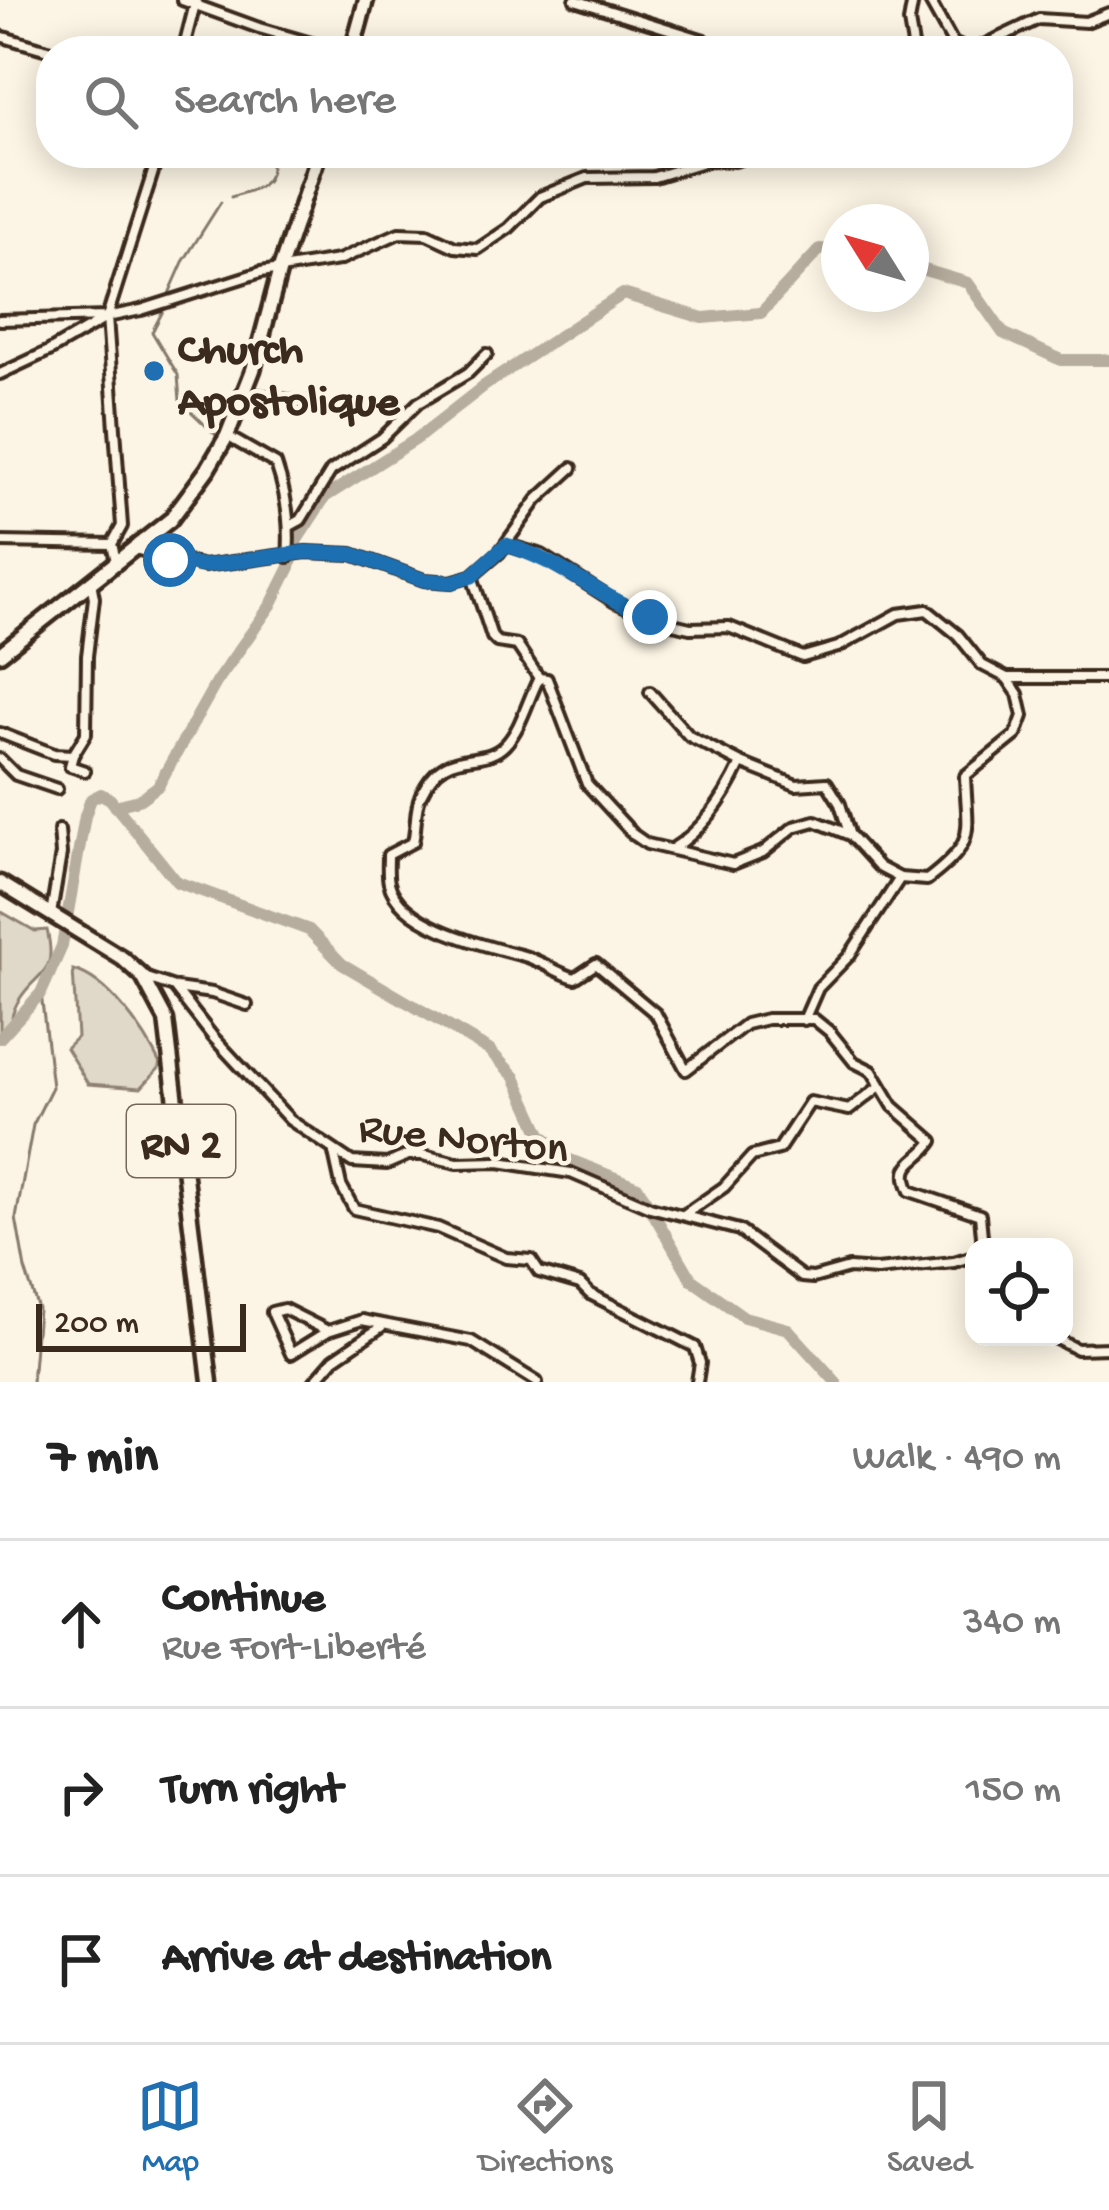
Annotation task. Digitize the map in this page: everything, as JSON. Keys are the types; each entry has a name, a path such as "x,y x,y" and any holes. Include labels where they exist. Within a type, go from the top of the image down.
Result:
{"main road":[{"path":"356,36 366,0"},
{"path":"0,654 170,520 227,436 245,393 314,168"},
{"path":"0,883 122,958 143,976"},
{"name":"RN 2","path":"143,976 166,1020 210,1382"}],"street":[{"path":"182,0 294,36"},
{"path":"575,0 692,36"},
{"path":"619,11 622,0"},
{"path":"911,36 913,0"},
{"path":"929,0 949,36"},
{"path":"1003,36 1039,19 1086,22 1106,14 1107,0"},
{"path":"186,36 194,3"},
{"path":"0,36 36,47"},
{"path":"116,561 112,544 122,526 107,317 155,168"},
{"path":"0,320 107,317 280,269 339,260 412,232 478,249 509,228 540,197 586,178 654,177 684,168"},
{"path":"0,374 107,317"},
{"path":"290,526 301,520 331,472 382,438 418,404 468,373 487,354"},
{"path":"245,393 317,405"},
{"path":"227,436 275,464 290,526 288,557"},
{"path":"134,549 204,566 306,552 352,554 424,580 452,582 472,576 506,545 537,500 572,468"},
{"path":"0,542 112,544"},
{"path":"472,576 492,638 518,645 539,678 547,680 587,784 634,835 670,850 733,864 763,852 794,827 815,821 850,835 879,867 900,878 927,880 954,860 969,835 965,776 1016,735 1023,716 1018,694 1006,678 982,665 958,635 927,610 898,614 838,647 803,656 729,626 690,628 656,620 615,602 542,555 506,545"},
{"path":"85,771 70,766 86,734 94,598 90,580"},
{"path":"539,678 502,750 458,758 429,782 417,808 412,842 388,855 389,885 406,911 452,934 525,956 556,973 575,978 596,964 656,1014 686,1070 746,1024 766,1019 823,1024 854,1062 872,1071 893,1106 933,1141 905,1168 903,1177 910,1191 980,1215 982,1238"},
{"path":"1006,678 1109,678"},
{"path":"650,692 689,736 741,763 796,785 827,783 850,835"},
{"path":"0,733 54,754 73,755"},
{"path":"0,759 16,775 56,789"},
{"path":"670,850 702,824 730,788 741,763"},
{"path":"51,916 61,854 58,830"},
{"path":"804,1020 818,988 849,956 900,878"},
{"path":"143,976 247,1005"},
{"name":"Rue Norton","path":"174,988 290,1120 360,1165 423,1155 571,1173 650,1207 739,1230 802,1277 848,1268 965,1262"},
{"path":"684,1215 724,1187 752,1156 779,1149 813,1100 849,1110 880,1085"},
{"path":"334,1151 341,1185 354,1209 438,1228 506,1258 531,1260 539,1272 580,1284 590,1294 695,1347 700,1363 697,1382"},
{"path":"328,1331 284,1310 272,1312 291,1354 328,1331 362,1320 471,1341 537,1382"},
{"path":"314,1382 334,1359 382,1326"},
{"path":"1073,1346 1109,1348"}],"shaded area":[{"path":"0,911 35,931 47,930 50,956 0,1035"},
{"path":"73,970 112,995 154,1053 161,1066 141,1088 88,1084 66,1048 77,1037"}],"waterway":[{"path":"231,197 264,183 271,168"},
{"path":"168,296 183,262 221,202"},
{"path":"115,806 139,800 158,786 217,681 271,605 297,540 325,497 623,294 703,318 761,313 821,249"},
{"path":"929,271 968,283 1003,333 1061,360 1109,360"},
{"path":"165,307 152,332 178,375 180,401 219,438"},
{"path":"201,468 211,451"},
{"path":"160,520 177,500"},
{"path":"79,584 100,565"},
{"path":"0,644 16,634"},
{"path":"0,1038 41,993 62,946 85,816 91,799 101,794 177,882 309,930 342,964 489,1050 515,1077 541,1134 568,1159 638,1187 692,1280 744,1317 788,1329 836,1382"},
{"path":"32,1382 38,1309 16,1218 33,1125 52,1087 41,993"}],"place":[{"name":"Church Apostolique","path":"154,371"}],"route":[{"path":"170,560 204,566 306,552 352,554 424,580 452,582 472,576 506,545 542,555 615,602 650,617"}]}
